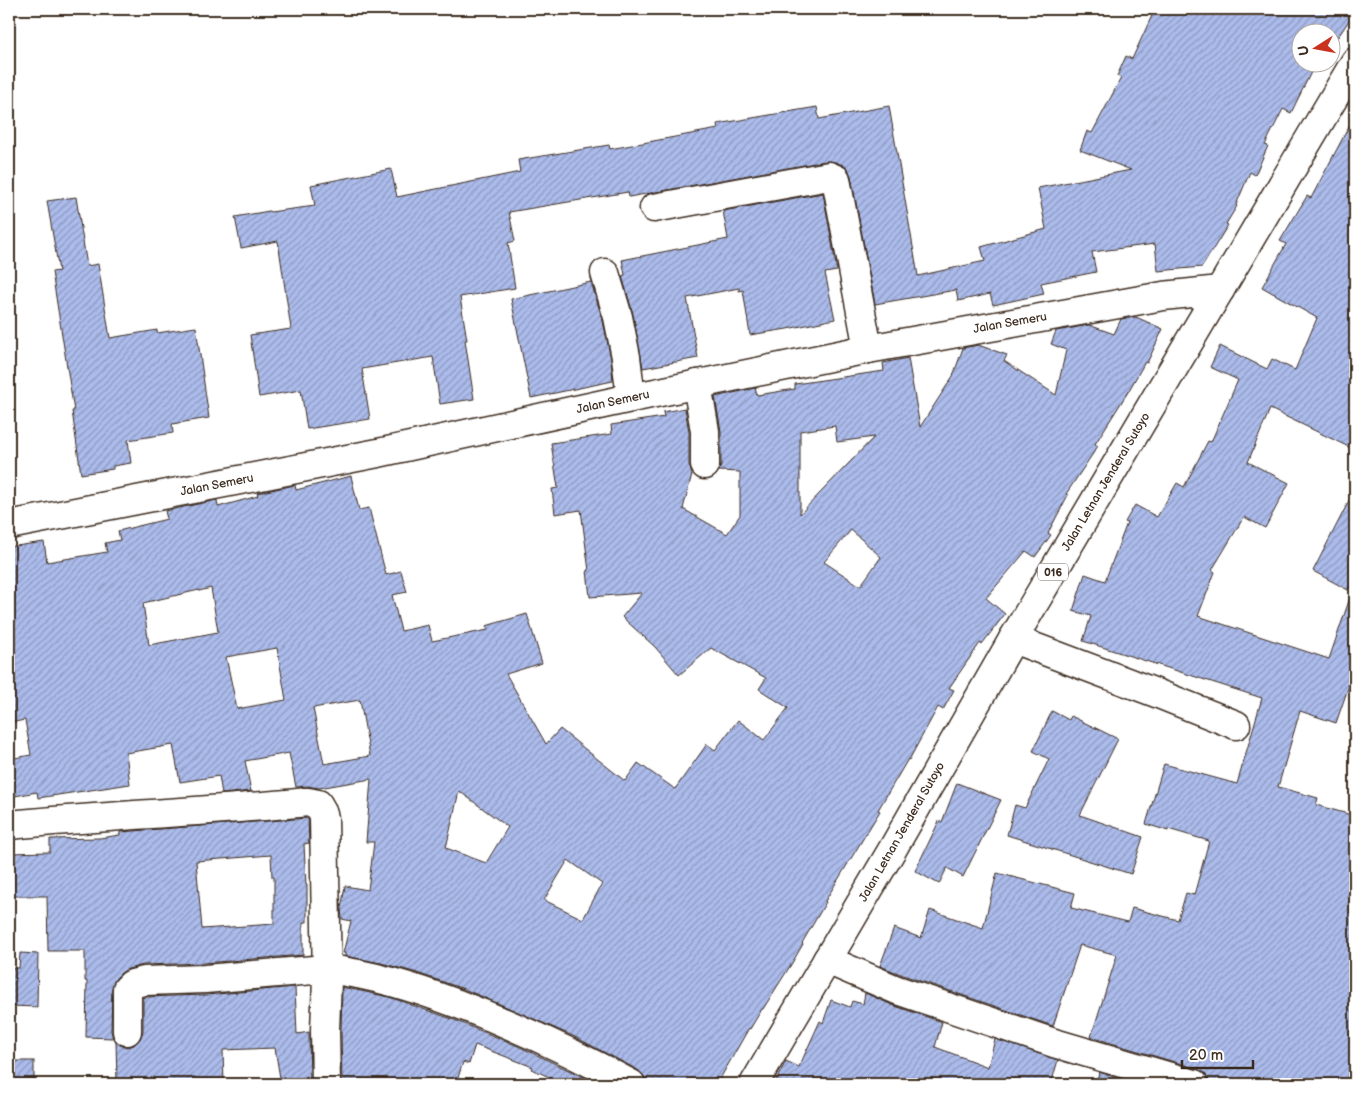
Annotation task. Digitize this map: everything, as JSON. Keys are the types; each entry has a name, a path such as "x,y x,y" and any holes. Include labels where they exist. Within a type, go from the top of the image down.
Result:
{"street":[{"name":"Jalan Letnan Jenderal Sutoyo","path":"754,1084 892,850 1013,639 1355,62"},
{"path":"654,208 829,176 836,179 868,349"},
{"path":"605,273 618,317 626,357 631,398"},
{"name":"Jalan Semeru","path":"9,525 378,453 868,349 1162,296 1220,290"},
{"path":"697,384 705,431 705,466"},
{"path":"1013,639 1236,725"},
{"path":"9,825 75,818 308,802 318,804 324,818 326,1084"},
{"path":"827,960 897,990 1054,1043 1194,1084"},
{"path":"127,1031 127,989 132,984 144,981 205,979 326,969 345,971 400,984 495,1018 632,1084"}],"building":[{"path":"1155,9 1340,9 1352,16 1342,31 1342,22 1292,22 1292,72 1311,72 1291,113 1283,109 1265,145 1268,146 1255,175 1250,172 1237,206 1226,224 1228,225 1202,267 1158,271 1155,244 1092,252 1096,272 1041,283 1044,294 993,305 990,294 958,301 956,290 875,304 851,176 848,169 843,165 826,161 629,197 628,192 509,212 515,241 508,243 515,288 460,297 474,399 440,404 433,357 362,369 370,419 307,429 301,390 259,397 250,335 291,329 278,241 241,248 235,217 315,206 311,185 391,169 397,197 520,172 518,160 609,145 610,149 718,129 717,124 817,107 819,119 889,106 918,276 985,261 981,247 1046,229 1038,188 1131,170 1080,150 1087,131 1092,133 1121,78 1117,76 1126,56 1132,59"},
{"path":"1355,115 1355,450 1270,409 1248,462 1289,483 1265,528 1244,517 1212,570 1215,572 1198,616 1329,659 1352,592 1355,592 1355,668 1336,723 1300,711 1278,787 1318,798 1316,805 1355,816 1355,1084 1252,1084 1235,1079 1234,1084 1214,1084 1209,1083 1206,1074 1198,1069 1091,1037 1117,955 1080,945 1053,1026 880,966 894,928 921,938 930,910 983,928 997,873 1075,893 1071,908 1128,922 1132,908 1178,920 1186,893 1194,895 1209,841 1146,824 1164,764 1237,784 1262,698 1083,641 1091,616 1073,611 1085,574 1105,581 1127,523 1125,522 1135,505 1157,517 1177,483 1184,487 1208,441 1211,442 1238,380 1210,367 1220,346 1267,369 1272,359 1295,370 1317,318 1262,287 1286,244 1280,241 1307,196 1311,198"},
{"path":"823,193 837,271 825,273 835,319 750,335 743,290 739,291 739,288 687,298 698,358 643,368 633,314 622,276 625,275 622,260 728,239 723,211"},
{"path":"76,197 87,266 98,264 110,338 157,330 157,333 196,327 209,418 172,424 173,433 128,440 131,463 113,466 113,469 81,474 72,411 74,411 52,272 59,271 47,201"},
{"path":"591,282 603,321 611,359 613,381 531,398 511,299"},
{"path":"1136,317 1163,329 1147,363 1145,362 1095,444 1098,446 1066,494 1068,495 1048,533 1051,535 1035,557 1026,551 986,598 1005,614 982,644 980,643 949,688 954,690 943,710 938,707 909,760 878,810 880,811 825,901 792,963 749,1028 717,1084 646,1084 644,1076 638,1070 575,1037 509,1008 464,989 414,972 345,956 345,953 343,953 351,921 342,919 341,909 345,886 368,890 374,842 366,842 371,779 319,788 296,787 289,753 245,761 251,791 222,794 219,776 180,782 173,745 126,753 130,784 38,798 37,792 9,797 9,759 31,755 25,720 9,723 9,547 44,542 47,562 107,552 105,543 120,540 118,531 167,519 165,511 217,500 218,507 258,496 257,493 295,485 296,490 351,476 359,510 369,508 386,575 401,571 407,592 392,595 401,631 428,625 432,641 488,630 486,626 527,614 542,663 506,674 546,744 560,729 625,781 638,763 675,789 707,744 715,750 738,720 764,740 788,708 759,689 766,678 711,648 679,675 655,647 622,617 642,593 590,597 587,571 589,571 581,510 555,514 552,489 558,488 551,443 612,434 611,425 664,417 663,412 685,408 689,432 689,465 692,474 683,509 727,534 740,515 740,472 719,471 721,465 721,431 715,397 755,388 757,395 795,389 795,384 884,371 883,363 908,358 920,427 953,376 963,348 978,345 1007,355 1004,361 1056,395 1066,350 1051,344 1056,331 1089,325 1114,334 1121,319","holes":["835,426 837,442 874,437 800,514 800,431","851,530 881,557 861,585 824,562","211,588 218,632 149,645 143,603","277,648 286,700 237,709 226,657","360,700 370,756 324,764 313,708","459,791 508,827 486,863 446,848","568,860 602,884 583,919 544,900"]},
{"path":"1355,489 1355,576 1348,590 1313,571"},
{"path":"1052,711 1069,720 1071,716 1118,739 1080,815 1143,837 1131,874 1007,835 1015,805 1025,808 1049,759 1033,751"},
{"path":"957,783 1001,800 963,877 947,868 939,884 915,871 939,821 942,822"},
{"path":"308,818 309,843 304,844 307,922 303,922 303,955 204,963 143,965 128,969 116,978 112,988 111,1031 113,1038 86,1037 87,981 85,981 85,951 48,951 47,896 9,896 9,853 50,852 50,839 100,838 120,835 120,832","holes":["271,855 272,877 274,877 274,924 202,929 196,861"]},
{"path":"20,953 38,954 37,1007 9,1006 10,968 19,968"},
{"path":"295,987 297,1034 309,1032 310,1084 281,1084 275,1048 223,1050 224,1084 117,1084 116,1041 120,1045 127,1047 134,1045 140,1039 143,1031 143,997 206,995"},
{"path":"342,987 389,997 452,1019 518,1046 598,1084 545,1084 549,1077 532,1069 533,1067 475,1045 469,1064 463,1062 456,1084 342,1084"},
{"path":"865,993 892,1005 942,1022 935,1047 988,1067 995,1039 1058,1060 1051,1084 774,1084 786,1061 799,1067 820,1021 823,1023 831,1000 850,1007 852,1001 863,1004"},
{"path":"9,1061 34,1061 34,1084 9,1084"},
{"path":"1099,1072 1139,1084 1096,1084"}]}
